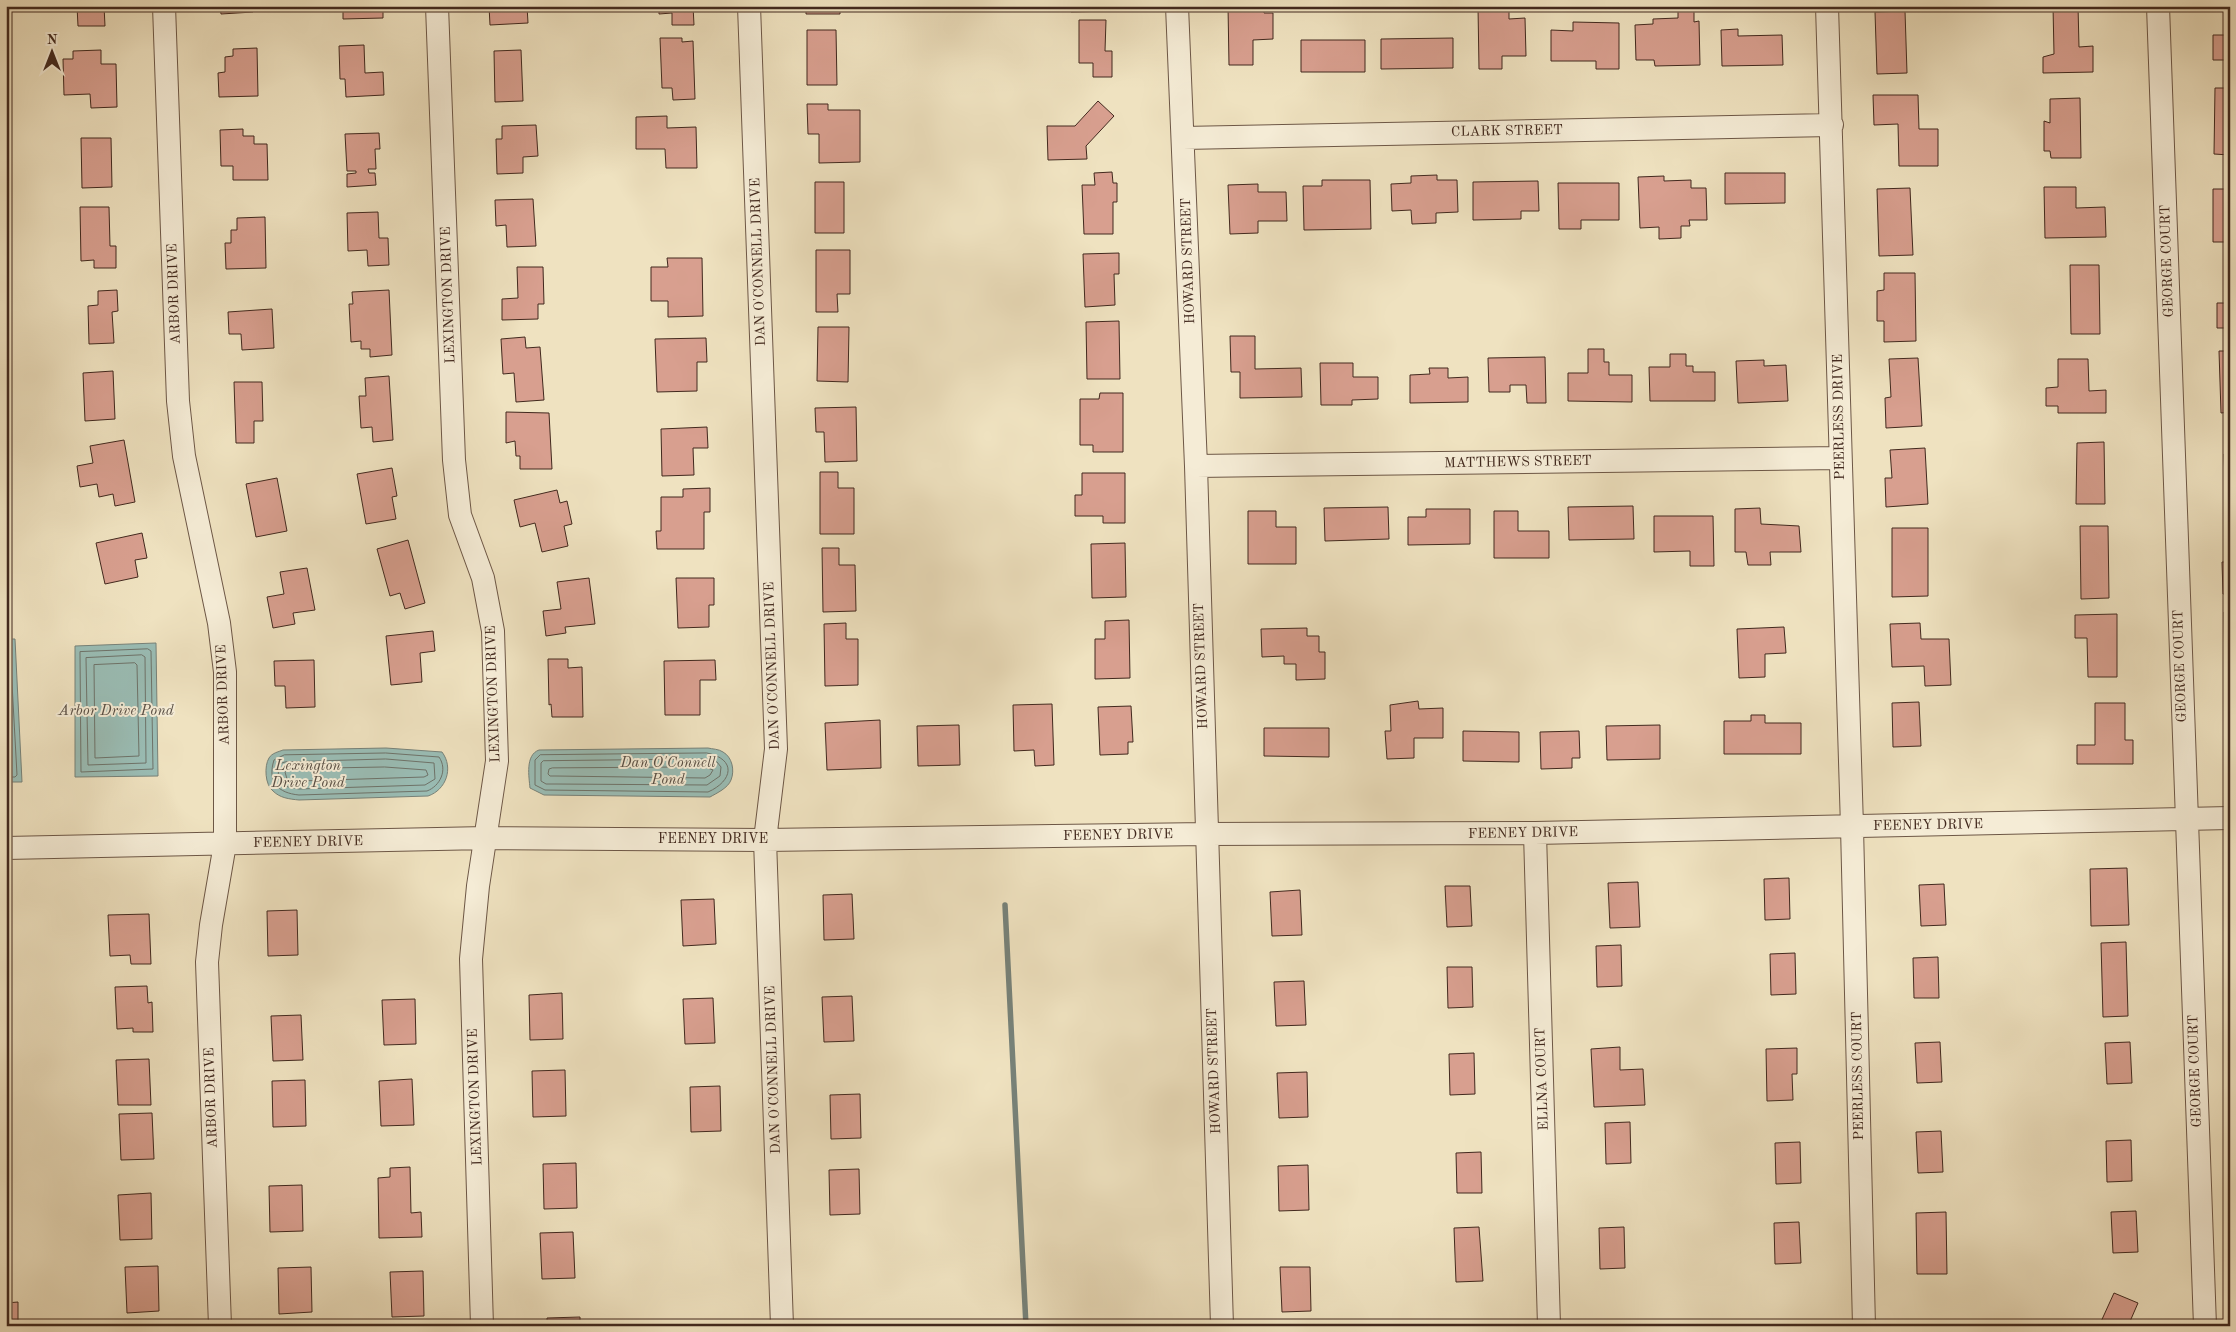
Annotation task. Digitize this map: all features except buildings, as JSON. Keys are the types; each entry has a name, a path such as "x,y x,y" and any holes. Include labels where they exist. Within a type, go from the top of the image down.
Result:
{"street":[{"name":"ARBOR DRIVE","path":"164,6 178,401 184,456 219,623 225,672 225,844 206,962 220,1326"},
{"name":"LEXINGTON DRIVE","path":"437,6 454,460 460,515 483,578 493,631 497,762 471,959 482,1326"},
{"name":"DAN O'CONNELL DRIVE","path":"750,6 776,749 765,840 782,1326"},
{"name":"HOWARD STREET","path":"1177,6 1196,466 1222,1326"},
{"name":"PEERLESS DRIVE","path":"1827,6 1852,827"},
{"name":"GEORGE COURT","path":"2158,6 2205,1326"},
{"name":"CLARK STREET","path":"1183,138 1832,125"},
{"name":"MATTHEWS STREET","path":"1196,466 1840,458"},
{"name":"FEENEY DRIVE","path":"6,848 486,838 765,840 1206,834 1535,833 2230,818"},
{"name":"PEERLESS COURT","path":"1852,827 1864,1326"},
{"name":"ELLNA COURT","path":"1535,833 1549,1326"}],"water":[{"path":"6,639 15,639 22,782 6,782"},
{"name":"Arbor Drive Pond","path":"156,643 158,776 75,777 75,646"},
{"name":"Lexington Drive Pond","path":"386,748 442,752 446,758 448,771 444,784 428,796 299,800 288,799 279,795 268,784 266,775 267,761 273,754 283,750"},
{"name":"Dan O'Connell Pond","path":"708,748 720,750 726,754 731,760 733,768 730,783 710,797 544,795 530,788 530,761 532,756 539,750"}],"waterway":[{"path":"1005,905 1026,1326"}]}
